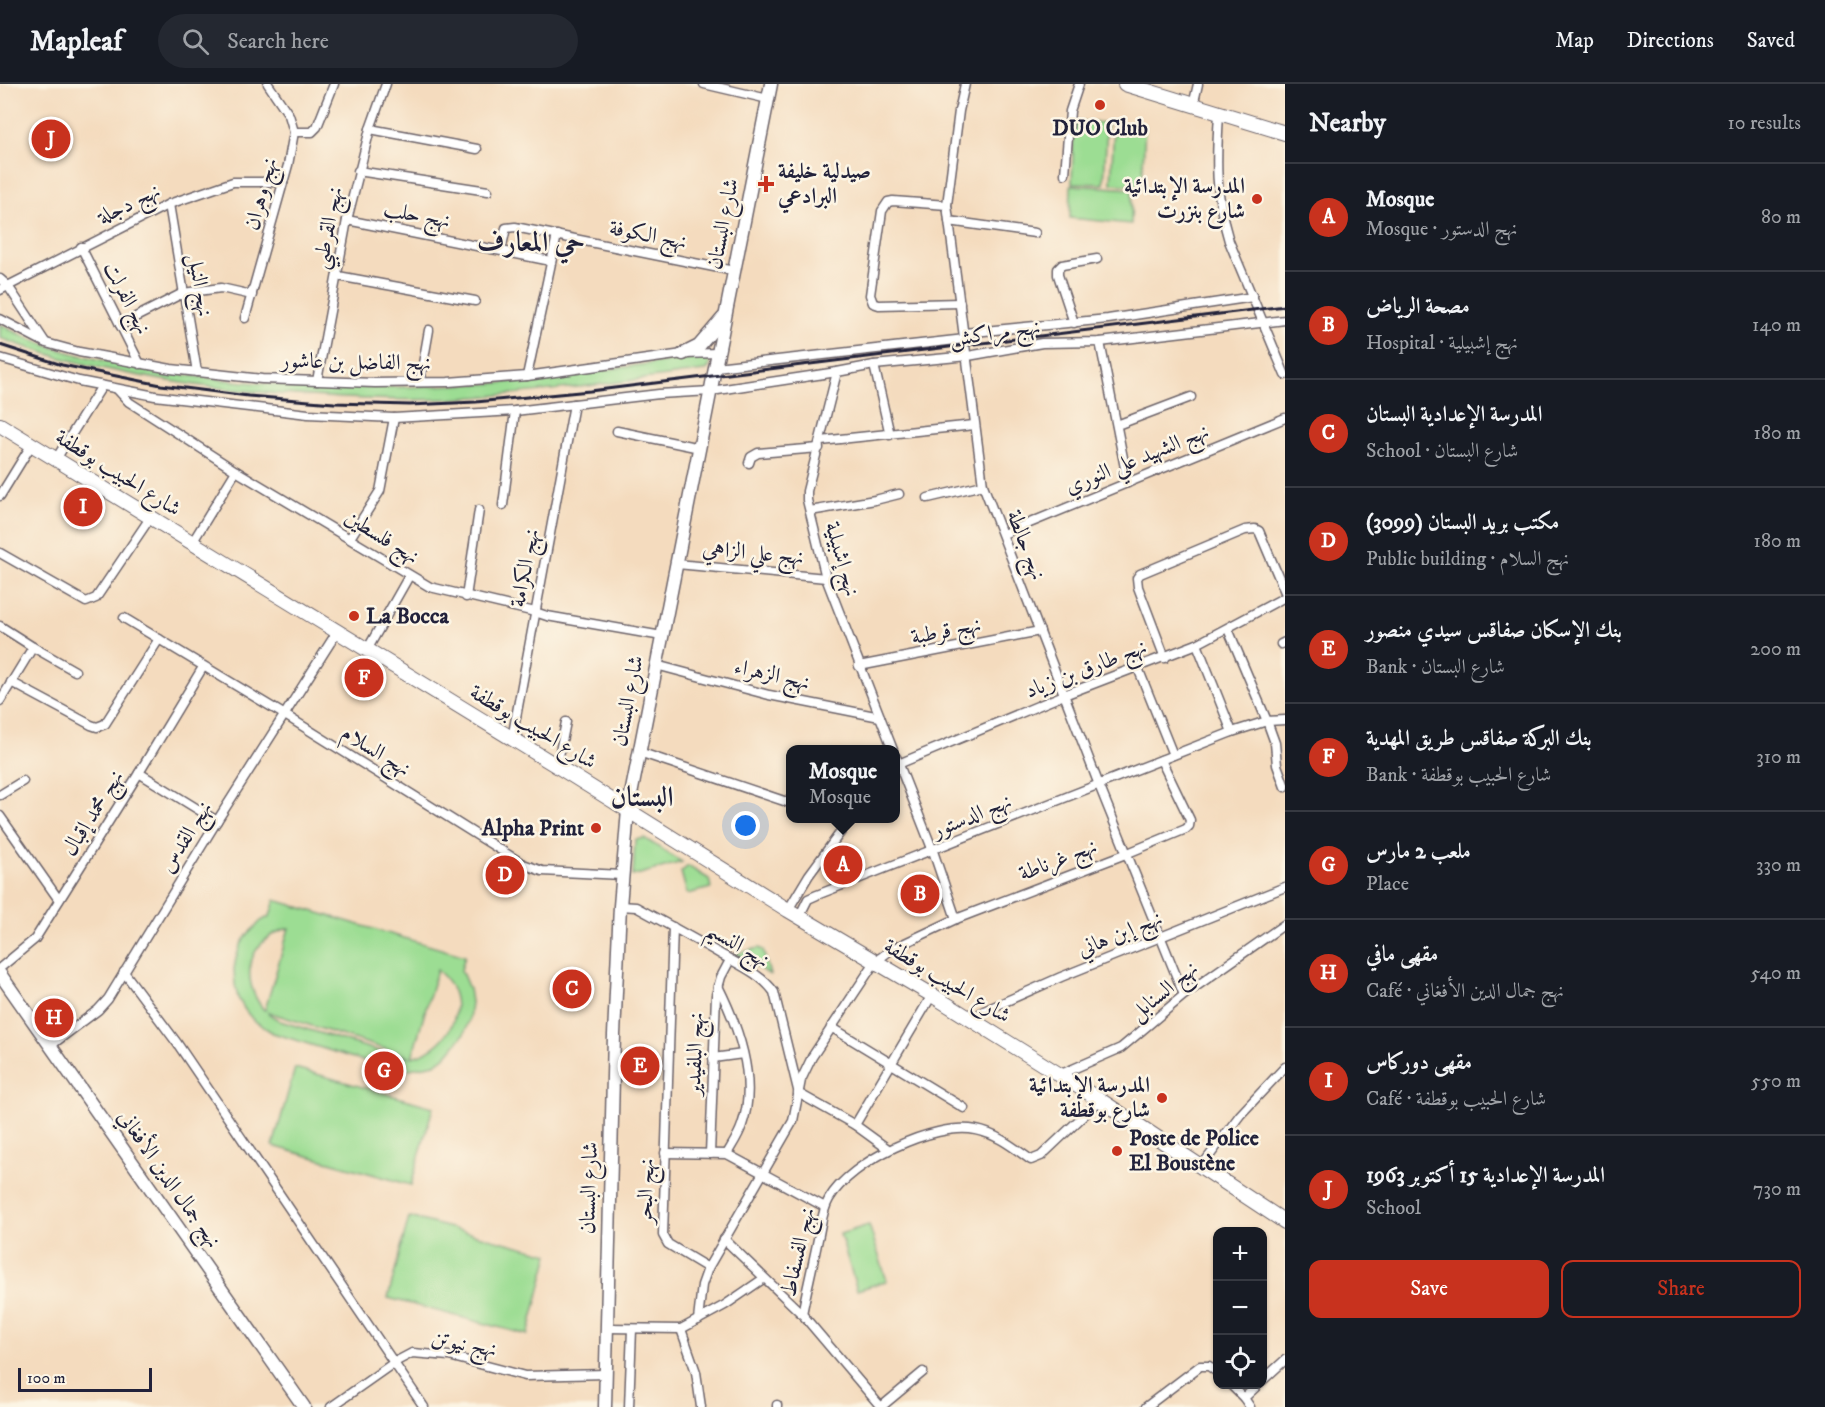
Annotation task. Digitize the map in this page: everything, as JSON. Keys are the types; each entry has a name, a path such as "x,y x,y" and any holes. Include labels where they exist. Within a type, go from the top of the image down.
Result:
{"main road":[{"name":"شارع البستان","path":"605,1407 614,1035 620,906 628,810 771,84"},
{"path":"1125,84 1285,133"},
{"path":"683,354 699,346 726,315"},
{"name":"شارع الحبيب بوقطفة","path":"0,424 794,914 932,995 1100,1100 1285,1222"},
{"name":"نهج جمال الدين الأفغاني","path":"0,974 304,1407"}],"street":[{"name":"نهج وهران","path":"245,318 291,152 294,132 289,115 268,84"},
{"path":"294,132 312,132 317,127 334,84"},
{"name":"نهج القرطبي","path":"317,381 338,276 346,220 370,129 386,84"},
{"path":"704,84 768,99"},
{"name":"نهج جالطة","path":"965,84 959,111 947,205 983,484 1099,785 1184,995"},
{"path":"1065,174 1070,111 1078,84"},
{"path":"1193,106 1198,84"},
{"path":"1219,114 1216,158 1219,204 1229,241 1285,375"},
{"path":"370,129 477,149"},
{"path":"358,171 488,191"},
{"name":"نهج دجلة","path":"4,288 169,204 233,182 283,182"},
{"path":"947,205 893,201 885,206 882,210 870,296 873,303 879,304 960,303"},
{"name":"نهج النيل","path":"169,204 197,372"},
{"name":"نهج حلب","path":"346,220 551,261"},
{"path":"949,221 1035,233"},
{"name":"نهج الكوفة","path":"501,250 506,228 514,227 734,271"},
{"path":"527,376 557,235"},
{"name":"نهج الفرلت","path":"81,248 140,364"},
{"path":"1074,323 1058,269 1062,265 1097,259"},
{"path":"338,276 475,301"},
{"path":"0,279 4,288 46,343"},
{"path":"120,325 183,293 221,288 252,295"},
{"path":"716,367 1074,323 1253,297"},
{"name":"نهج الفاضل بن عاشور","path":"0,320 46,343 140,364 262,379 375,383 448,382 527,376 683,354 718,353"},
{"name":"نهج مراكش","path":"0,358 102,386 233,406 308,414 394,418 515,411 659,394 711,391 873,365 968,356 1042,344 1100,342 1285,320"},
{"path":"420,381 429,330"},
{"path":"1100,342 1128,483"},
{"path":"873,365 890,435"},
{"name":"نهج إشبيلية","path":"837,372 807,491 826,578 890,745"},
{"path":"56,459 102,386"},
{"name":"نهج فلسطين","path":"116,388 129,402 236,471 430,587 547,616 662,636"},
{"path":"1117,424 1191,396"},
{"name":"نهج الكرامة","path":"512,739 574,404"},
{"path":"503,506 515,411"},
{"path":"350,538 380,491 394,418"},
{"name":"نهج الشهيد علي النوري","path":"1003,534 1285,418"},
{"path":"749,463 751,457 758,453 974,425"},
{"path":"617,431 700,448"},
{"path":"0,496 32,444"},
{"path":"192,543 236,471"},
{"path":"928,498 983,484"},
{"path":"810,511 898,494"},
{"path":"466,597 479,510"},
{"path":"0,553 86,602 96,598 150,518"},
{"path":"1165,658 1138,587 1137,578 1140,574 1245,530 1255,529 1259,531 1285,592"},
{"name":"نهج علي الزاهي","path":"676,564 826,578"},
{"path":"367,650 409,576"},
{"name":"نهج طارق بن زياد","path":"900,760 1165,658 1228,629 1285,597"},
{"name":"نهج السلام","path":"124,618 455,820 510,857 542,871 622,875"},
{"path":"0,626 75,671"},
{"path":"1228,629 1267,721 1275,744 1277,765 1285,787"},
{"name":"نهج قرطبة","path":"859,666 1040,630"},
{"name":"نهج القدس","path":"50,1047 98,1010 108,999 337,632"},
{"path":"11,681 91,725 101,726 105,724 159,639"},
{"path":"1197,644 1232,732"},
{"path":"0,700 33,647"},
{"name":"نهج الزهراء","path":"656,665 769,695 880,717"},
{"name":"نهج محمد إقبال","path":"0,968 32,942 140,773 203,667"},
{"path":"1138,668 1173,755"},
{"name":"نهج الدستور","path":"794,914 808,899 1232,732 1267,721 1285,720"},
{"path":"557,766 566,722"},
{"path":"639,752 786,802"},
{"name":"نهج غرناطة","path":"875,962 892,949 956,919 1186,829 1190,820 1161,760"},
{"path":"900,772 933,851 956,919"},
{"path":"140,773 217,821"},
{"path":"0,795 23,781"},
{"path":"0,816 59,900"},
{"path":"794,914 809,875 847,823"},
{"name":"نهج إبن هاني","path":"971,1020 984,1011 1042,985 1285,887"},
{"name":"نهج النسيم","path":"620,906 636,907 765,980 774,992 798,1093"},
{"name":"نهج السنابل","path":"1059,1075 1121,1048 1184,995 1285,924"},
{"name":"نهج البحر","path":"673,927 663,1235 664,1240 708,1268"},
{"name":"نهج البلفيدير","path":"710,1154 718,985 730,960"},
{"path":"698,1320 702,1285 708,1268 793,1121 801,1080 812,1057 875,962"},
{"path":"124,972 177,1043 424,1407"},
{"path":"718,985 728,1005 743,1054 749,1094 742,1125 727,1154"},
{"path":"855,1125 932,995"},
{"path":"831,1027 964,1108"},
{"path":"790,1053 800,1061 812,1057"},
{"path":"713,1058 743,1054"},
{"path":"1201,1167 1240,1115 1285,1067"},
{"path":"798,1093 855,1125 888,1149"},
{"name":"نهج الفسفاط","path":"802,1314 825,1207 830,1197 849,1177 873,1157 888,1149 943,1131 974,1129 996,1135 1031,1160 1041,1156 1100,1100"},
{"path":"665,1153 727,1154 825,1207"},
{"path":"724,1239 763,1279 802,1314 880,1407 923,1372"},
{"path":"607,1328 681,1329 725,1305 763,1279"},
{"path":"629,1407 632,1329"},
{"path":"681,1329 696,1372 701,1407"},
{"name":"نهج نيوتن","path":"331,1407 395,1362 412,1353 449,1356 525,1376 606,1374"},
{"path":"1267,1378 1284,1363"},
{"path":"1146,1407 1200,1366 1209,1366 1213,1369"},
{"path":"1235,1389 1250,1407"},
{"path":"1244,1398 1254,1389"}],"green space":[{"path":"1074,121 1107,123 1104,184 1072,183"},
{"path":"1114,124 1145,126 1142,186 1111,184"},
{"path":"1071,185 1132,189 1131,224 1070,218"},
{"path":"0,324 35,341 108,362 222,380 299,386 414,387 503,383 705,356 710,364 709,368 704,371 511,394 430,400 328,397 232,390 114,371 37,351 0,338"},
{"path":"644,838 682,862 633,876 635,840"},
{"path":"688,866 709,879 711,888 687,894 681,872"},
{"path":"275,900 465,956 461,970 469,989 471,1002 469,1020 464,1034 446,1056 435,1064 392,1070 273,1033 253,1020 245,1010 238,998 234,969 240,946 247,935 261,921 270,916","holes":["289,928 265,1010 264,1010 251,985 251,961 256,950 264,941 275,933","437,970 448,982 454,994 456,1008 453,1021 447,1033 438,1043 426,1052 412,1057","268,1012 410,1057 395,1056 280,1021"]},
{"path":"759,948 763,950 770,975 734,954"},
{"path":"295,1068 433,1107 411,1185 273,1146"},
{"path":"409,1217 549,1254 528,1335 388,1298"},
{"path":"869,1225 887,1281 857,1290 840,1234"}],"railway":[{"path":"0,345 62,365 161,385 248,396 334,403 410,405 476,402 590,391 1285,306"}],"place":[{"name":"DUO Club","path":"1100,105"},
{"name":"المدرسة الإعدادية 15 أكتوبر 1963","path":"51,139"},
{"name":"صيدلية خليفة البرادعي","path":"766,184"},
{"name":"المدرسة الإبتدائية شارع بنزرت","path":"1257,199"},
{"name":"مقهى دوركاس","path":"83,507"},
{"name":"La Bocca","path":"354,616"},
{"name":"بنك البركة صفاقس طريق المهدية","path":"364,678"},
{"name":"Alpha Print","path":"596,828"},
{"name":"Mosque","path":"843,865"},
{"name":"مكتب بريد البستان (3099)","path":"505,875"},
{"name":"مصحة الرياض","path":"920,894"},
{"name":"المدرسة الإعدادية البستان","path":"572,989"},
{"name":"مقهى مافي","path":"54,1018"},
{"name":"بنك الإسكان صفاقس سيدي منصور","path":"640,1066"},
{"name":"ملعب 2 مارس","path":"384,1071"},
{"name":"المدرسة الإبتدائية شارع بوقطفة","path":"1162,1098"},
{"name":"Poste de Police El Boustène","path":"1117,1151"}],"district":[{"name":"حي المعارف","path":"531,242"},
{"name":"البستان","path":"642,797"}]}
